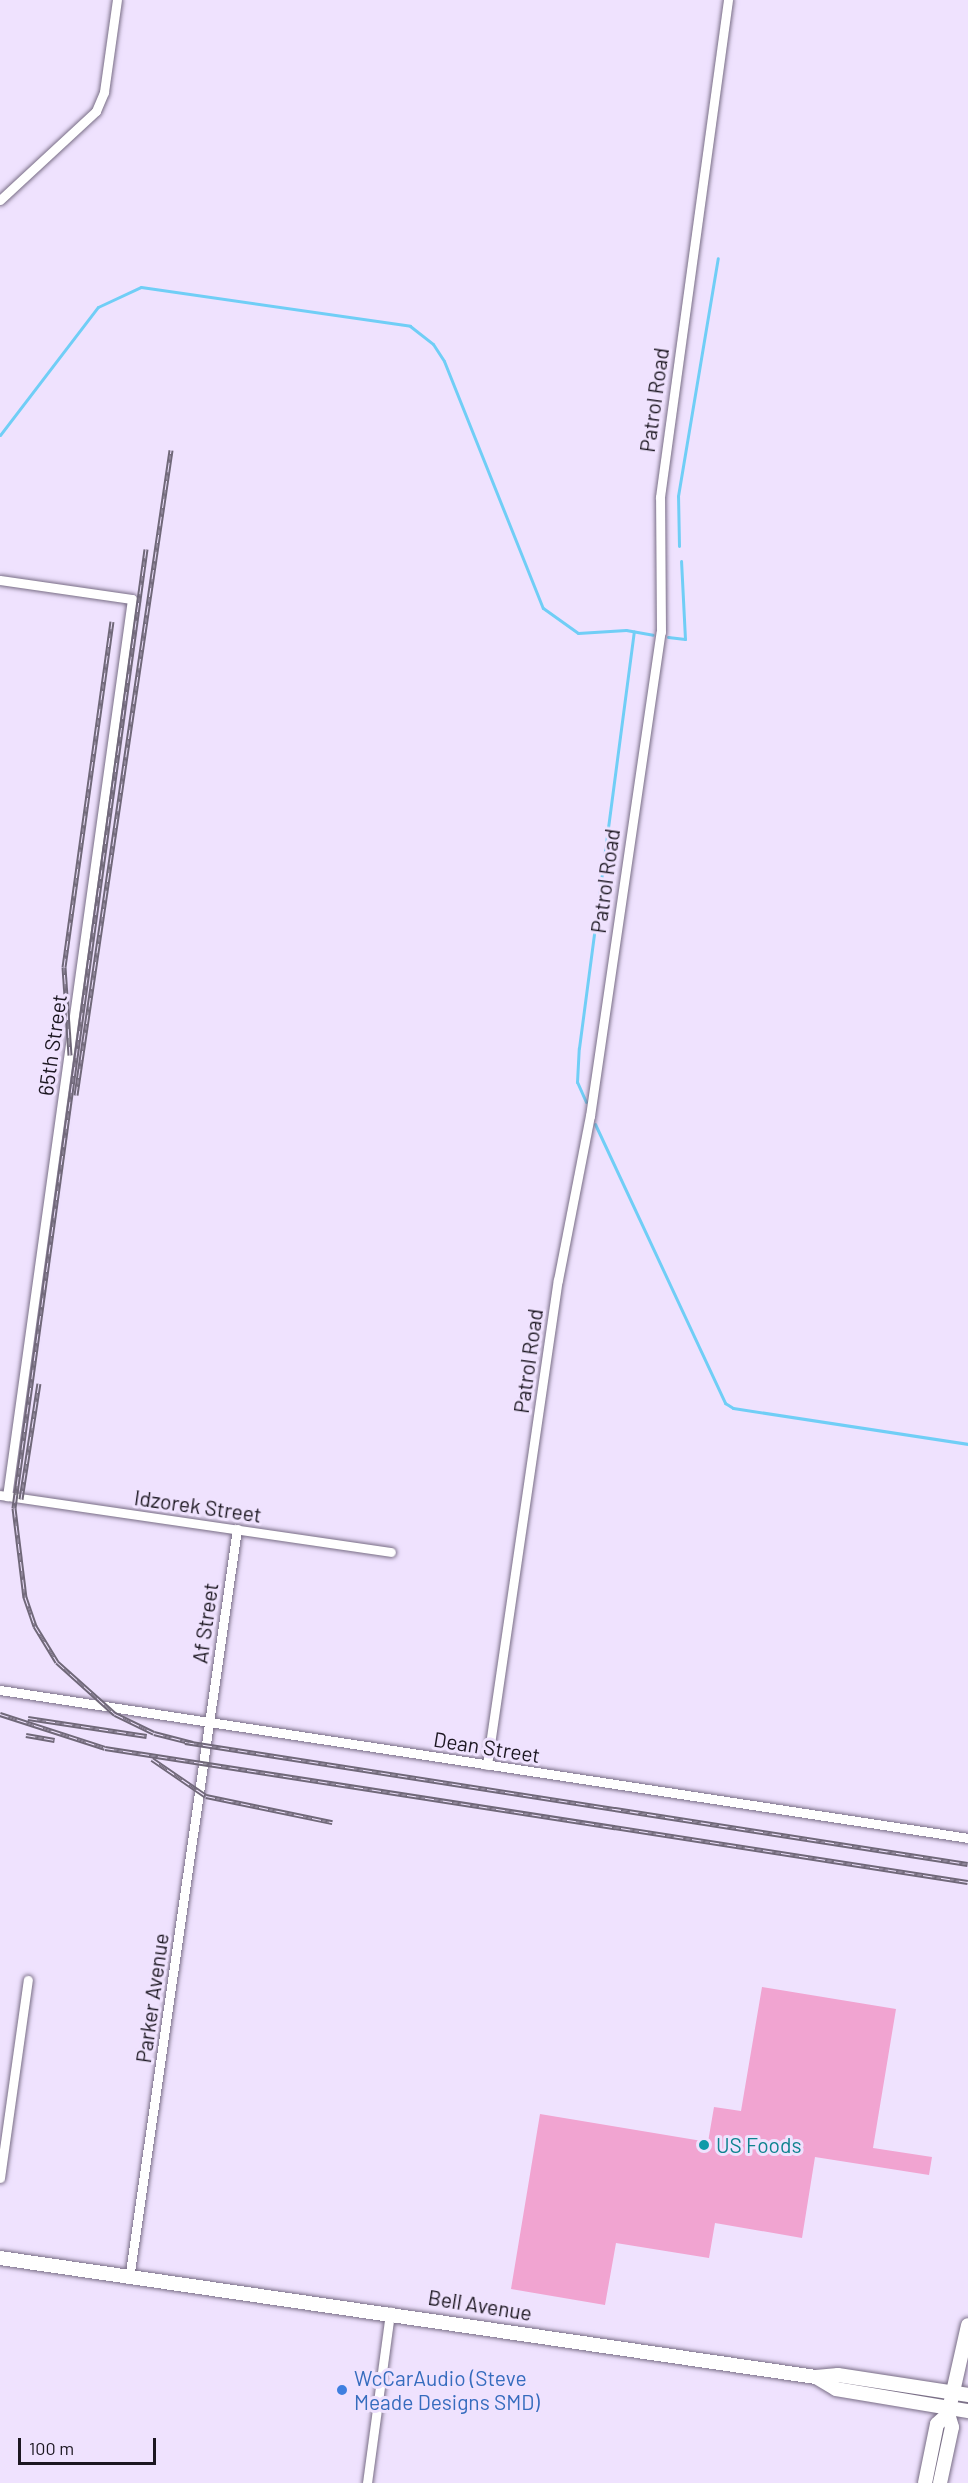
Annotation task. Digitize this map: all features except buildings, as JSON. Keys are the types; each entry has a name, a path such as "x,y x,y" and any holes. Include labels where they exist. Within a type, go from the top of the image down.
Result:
{"main road":[{"name":"Bell Avenue","path":"0,2258 129,2278 390,2312 816,2377 836,2389 949,2411 968,2410"},
{"path":"940,2483 951,2427 949,2411 968,2325"},
{"path":"816,2377 838,2375 968,2395"},
{"path":"925,2483 937,2424 949,2411"}],"street":[{"path":"0,200 96,111 117,0"},
{"name":"Patrol Road","path":"487,1765 558,1280 598,1066 661,632 660,497 728,0"},
{"name":"65th Street","path":"0,580 132,599 3,1496"},
{"name":"Idzorek Street","path":"3,1496 391,1552"},
{"name":"Af Street","path":"209,1722 237,1529"},
{"name":"Dean Street","path":"0,1690 968,1838"},
{"name":"Parker Avenue","path":"129,2278 209,1722"},
{"path":"0,2178 28,1980"},
{"path":"367,2483 390,2312"}],"waterway":[{"path":"679,546 678,496 718,258"},
{"path":"0,435 98,307 141,287 410,326 433,344 444,361 543,608 578,633 626,630 653,635"},
{"path":"668,637 685,639 681,561"},
{"path":"586,1102 577,1082 579,1048 634,632"},
{"path":"595,1124 725,1403 733,1408 968,1444"}],"railway":[{"path":"76,1095 171,450"},
{"path":"146,549 14,1508 25,1597 35,1626 57,1662 115,1714 154,1733 193,1743"},
{"path":"70,1055 64,967 112,621"},
{"path":"21,1499 39,1383"},
{"path":"0,1714 105,1748 968,1882"},
{"path":"28,1718 147,1736"},
{"path":"26,1735 55,1740"},
{"path":"185,1742 968,1864"},
{"path":"152,1759 206,1796 332,1822"}],"place":[{"name":"US Foods","path":"704,2145"},
{"name":"WcCarAudio (Steve Meade Designs SMD)","path":"342,2390"}]}
